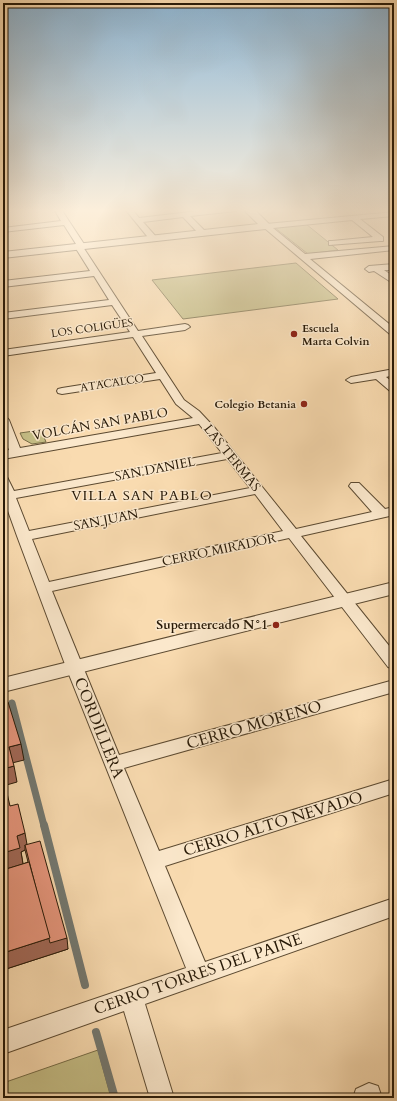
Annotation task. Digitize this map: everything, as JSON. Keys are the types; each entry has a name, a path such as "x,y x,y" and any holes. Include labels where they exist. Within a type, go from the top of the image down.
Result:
{"street":[{"name":"LAS TERMAS","path":"88,260 182,404 202,420 346,600 394,663"},
{"path":"306,260 394,333"},
{"path":"394,267 373,269 394,281"},
{"path":"3,284 96,273"},
{"path":"3,316 115,302"},
{"name":"LOS COLIGÜES","path":"3,353 185,327"},
{"path":"351,380 394,372"},
{"name":"ATACALCO","path":"62,391 163,375"},
{"path":"378,375 394,389"},
{"path":"3,420 16,453"},
{"name":"VOLCÁN SAN PABLO","path":"3,455 202,420"},
{"name":"SAN DANIEL","path":"9,496 230,455"},
{"name":"CORDILLERA","path":"3,480 74,668 199,974"},
{"path":"355,486 388,513"},
{"name":"SAN JUAN","path":"24,536 258,490"},
{"name":"CERRO MIRADOR","path":"44,588 388,513"},
{"path":"3,685 394,588"},
{"name":"CERRO MORENO","path":"113,764 394,686"},
{"name":"CERRO ALTO NEVADO","path":"153,861 394,786"},
{"name":"CERRO TORRES DEL PAINE","path":"3,1042 394,907"},
{"path":"131,997 162,1098"}],"shaded area":[{"path":"296,263 338,299 183,319 152,280"},
{"path":"41,430 46,442 32,444 23,439 20,433"},
{"path":"98,1050 111,1098 3,1098 3,1083"}],"building":[{"path":"8,702 21,744 9,747 14,766 3,769 3,703"},
{"path":"7,793 10,806 18,804 25,833 17,836 20,848 3,853 3,794"},
{"path":"40,841 67,938 50,943 25,845"},
{"path":"29,862 50,938 3,953 3,870"}],"waterway":[{"path":"12,703 44,826"},
{"path":"44,825 85,985"},
{"path":"96,1032 115,1098"}],"place":[{"name":"Escuela Marta Colvin","path":"294,334"},
{"name":"Colegio Betania","path":"304,404"},
{"name":"Supermercado N°1","path":"276,625"}],"district":[{"name":"VILLA SAN PABLO","path":"142,495"}]}
